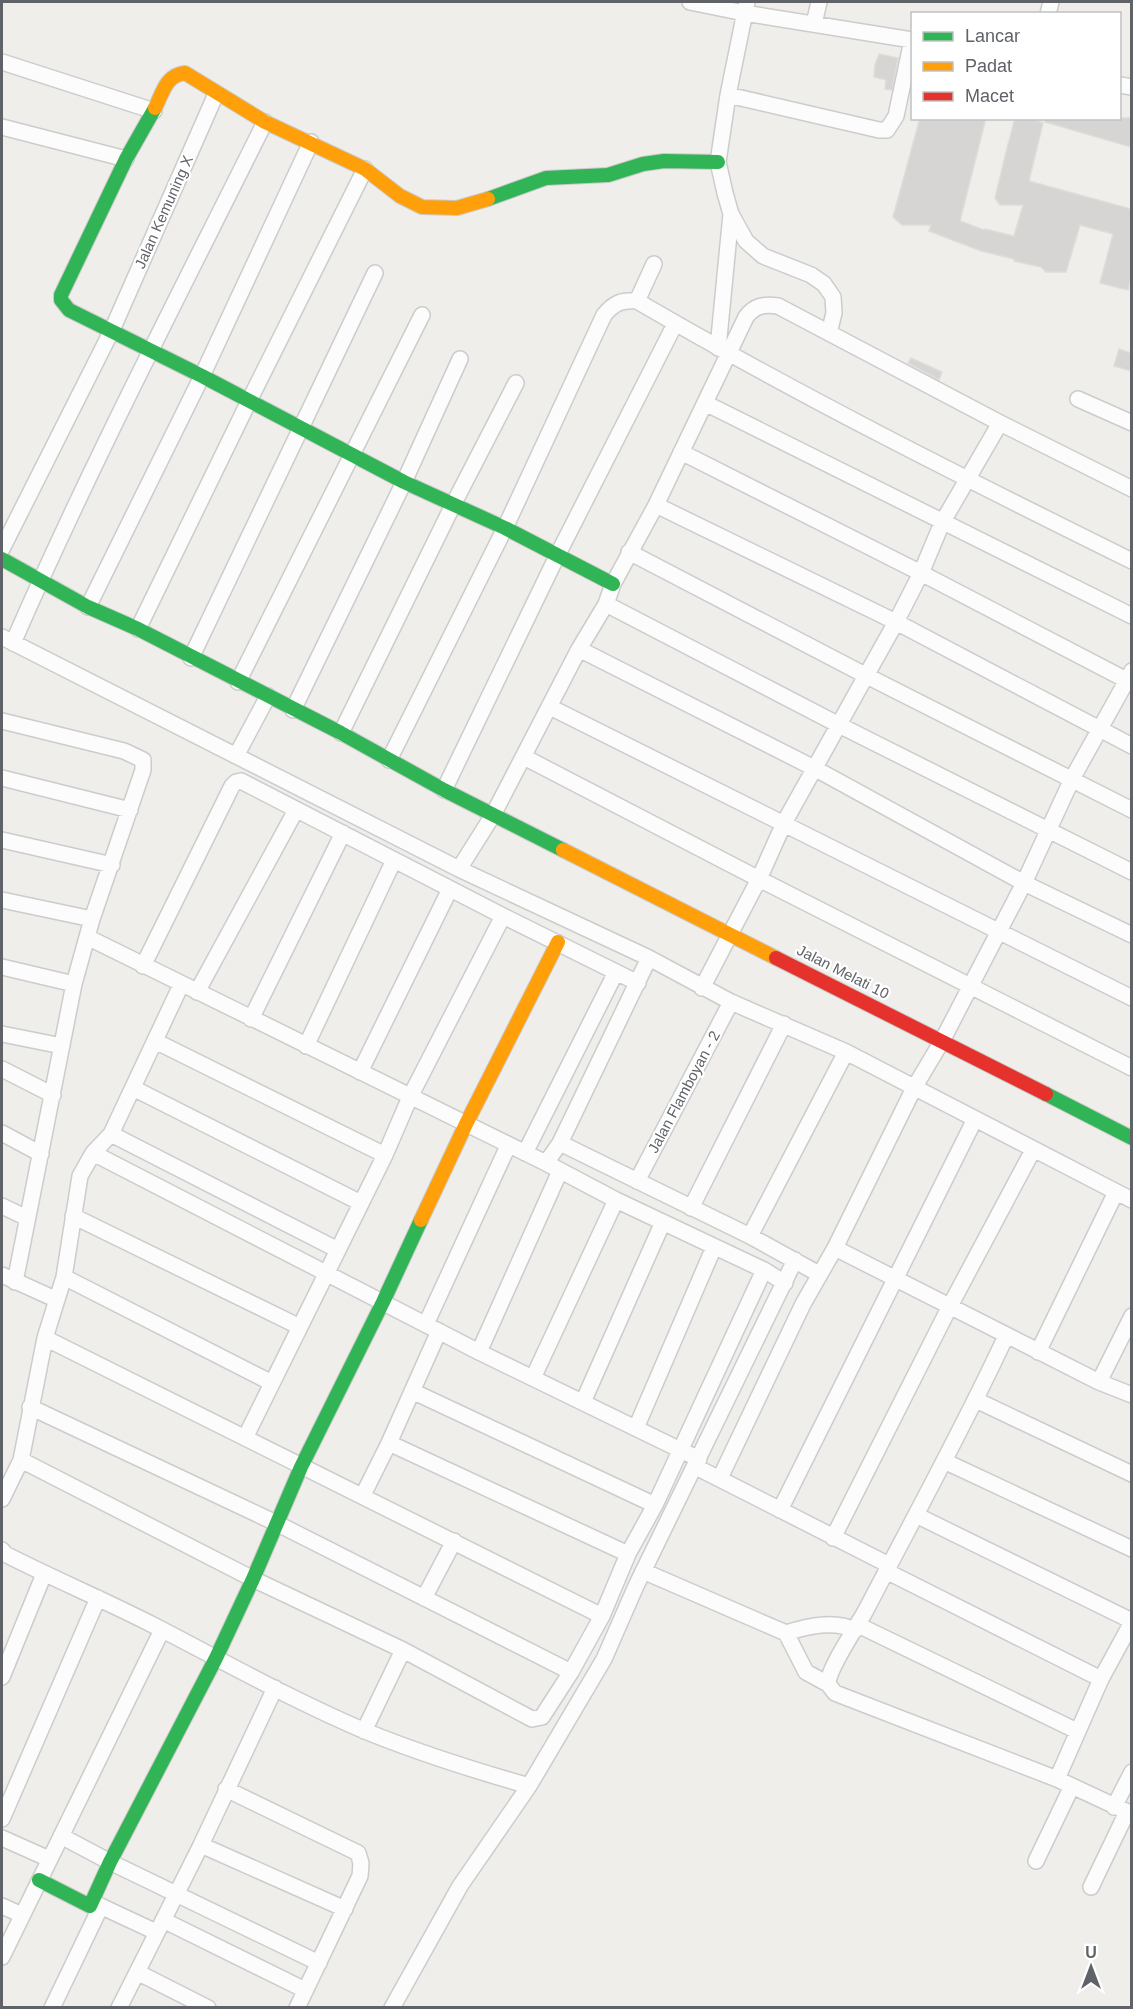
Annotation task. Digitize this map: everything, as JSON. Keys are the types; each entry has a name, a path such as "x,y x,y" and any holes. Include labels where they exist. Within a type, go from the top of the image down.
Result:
{"street":[{"path":"690,2 746,7 814,24 911,40"},
{"path":"814,24 819,2"},
{"path":"746,7 718,162 731,214 747,241 763,256 811,275 824,284 833,297 834,313 829,333"},
{"path":"729,95 887,130 896,116 911,45"},
{"path":"2,62 154,111"},
{"path":"613,584 505,528 404,482 152,350 69,310 61,300 61,295 126,159 154,111 169,79 176,74 185,73 265,122 365,169 400,196 422,207 457,208 504,195 546,178 608,175 643,164 664,161 718,162"},
{"name":"Jalan Kemuning X","path":"2,549 112,330 216,94"},
{"path":"265,122 40,580 7,640 459,869 649,958 731,1002 846,1052 1131,1200"},
{"path":"2,127 126,159"},
{"path":"88,607 202,376 311,142"},
{"path":"138,629 365,169"},
{"path":"723,351 731,214"},
{"path":"637,301 654,264"},
{"path":"191,658 375,273"},
{"path":"389,760 505,528 604,315 611,306 622,300 637,301 723,351 967,480 1131,561"},
{"path":"459,869 493,815 579,649 606,604 613,584 656,505 705,403 723,351 750,312 758,307 767,304 778,306 1131,489"},
{"path":"238,682 422,315"},
{"path":"444,790 557,556 675,324"},
{"path":"293,710 404,482 460,359"},
{"path":"341,734 453,505 516,383"},
{"path":"1078,399 1131,423"},
{"path":"705,403 1131,616"},
{"path":"702,988 759,879 784,824 896,622 921,573 942,523 1000,423"},
{"path":"681,452 1130,678 1072,779 1024,883 942,1041 914,1088 835,1248 793,1324 720,1478"},
{"path":"656,505 896,622 1131,746"},
{"path":"629,552 1131,810"},
{"name":"Jalan Melati 10","path":"2,559 88,607 138,629 444,790 1131,1138"},
{"path":"606,604 839,725 1131,872"},
{"path":"579,649 814,768 1024,883 1131,935"},
{"path":"236,756 268,696"},
{"path":"550,707 1131,998"},
{"path":"2,721 124,751 143,760 143,770 92,919 74,984 27,1218 8,1278 55,1299"},
{"path":"524,757 1131,1068"},
{"path":"2,777 130,810"},
{"path":"143,966 236,782 241,781 638,983"},
{"path":"197,992 296,810"},
{"path":"251,1019 343,833"},
{"path":"2,840 112,865"},
{"path":"306,1046 394,860"},
{"path":"360,1072 450,889"},
{"path":"2,900 92,919"},
{"path":"245,1438 362,1203 410,1097 503,916"},
{"path":"87,937 546,1163 616,1200 764,1270 785,1283"},
{"path":"52,2007 96,1904 110,1862 216,1658 301,1467 383,1302 466,1124 558,942"},
{"path":"546,1163 560,1143 649,958"},
{"path":"2,967 74,984"},
{"path":"525,1153 616,972"},
{"path":"2,1499 21,1460 45,1338 55,1299 64,1277 80,1176 93,1153 111,1134 181,985"},
{"name":"Jalan Flamboyan - 2","path":"637,1181 731,1002"},
{"path":"691,1208 784,1024"},
{"path":"2,1034 62,1046"},
{"path":"155,1041 385,1155"},
{"path":"750,1236 846,1052"},
{"path":"2,1070 53,1095"},
{"path":"133,1088 362,1203"},
{"path":"780,1510 975,1119"},
{"path":"2,1133 41,1154"},
{"path":"111,1134 338,1250"},
{"path":"560,1143 750,1236 819,1274"},
{"path":"363,1495 412,1391 433,1328 508,1146"},
{"path":"833,1538 950,1306 1033,1150"},
{"path":"93,1153 479,1352 680,1450 720,1478 1101,1679"},
{"path":"479,1352 560,1171"},
{"path":"1038,1352 1116,1192"},
{"path":"533,1378 616,1200"},
{"path":"2,1206 27,1218"},
{"path":"73,1216 300,1327"},
{"path":"583,1402 663,1222"},
{"path":"636,1428 714,1247"},
{"path":"835,1248 1098,1382 1131,1395"},
{"path":"392,2007 460,1886 529,1786 604,1659 643,1571 795,1260"},
{"path":"21,1460 253,1579 403,1650 532,1719 542,1717 571,1672 602,1616 628,1554 655,1505 764,1270"},
{"path":"64,1277 273,1383"},
{"path":"770,1313 793,1324"},
{"path":"1098,1382 1131,1316"},
{"path":"828,1683 833,1667 916,1515 976,1400 1006,1336"},
{"path":"45,1338 602,1616"},
{"path":"412,1391 655,1505"},
{"path":"976,1400 1131,1474"},
{"path":"30,1407 276,1523 571,1672"},
{"path":"389,1443 628,1554"},
{"path":"944,1461 1131,1550"},
{"path":"916,1515 1131,1621 1101,1679 1057,1779"},
{"path":"424,1598 454,1541"},
{"path":"3,1555 98,1598 364,1731 450,1763 529,1786"},
{"path":"643,1571 786,1633 810,1627 836,1625 856,1628 1077,1731"},
{"path":"2,1677 44,1574"},
{"path":"617,1579 636,1586"},
{"path":"2,1819 98,1598"},
{"path":"2,1957 162,1630"},
{"path":"786,1633 806,1672 828,1683 835,1693 1057,1779 1124,1811"},
{"path":"364,1731 403,1650"},
{"path":"119,2007 201,1845 275,1688"},
{"path":"1091,1887 1124,1811 1131,1772"},
{"path":"1036,1861 1072,1786"},
{"path":"226,1789 358,1853 361,1863 360,1876 297,2007"},
{"path":"61,1836 319,1963"},
{"path":"2,1838 50,1859"},
{"path":"201,1845 345,1909"},
{"path":"39,1880 90,1906 96,1904 160,1926 305,1990"},
{"path":"2,1906 22,1915"},
{"path":"137,1972 208,2007"}],"building":[{"path":"879,54 898,58 892,90 885,89 886,80 874,77"},
{"path":"1131,118 1131,147 1045,122 1045,120"},
{"path":"919,120 985,120 960,221 984,230 1014,236 1023,205 1000,205 995,198 1014,120 1035,120 1043,123 1029,181 1131,209 1131,276 1128,290 1100,283 1113,234 1080,225 1066,272 1046,272 1041,267 981,251 929,231 931,225 902,225 893,217"},
{"path":"1119,349 1131,353 1131,371 1114,366"},
{"path":"911,358 942,372 939,380 908,363"}],"traffic: fast":[{"path":"155,108 126,159 61,295 61,300 69,310 202,376 404,482 505,528 613,584"},
{"path":"488,199 546,178 608,175 643,164 664,161 718,162"},
{"path":"2,559 88,607 138,629 563,850"},
{"path":"1046,1094 1132,1138"},
{"path":"39,1880 90,1906 110,1862 216,1658 301,1467 421,1220"}],"traffic: slow":[{"path":"155,108 169,81 185,73 265,122 365,169 400,196 422,207 457,208 488,199"},
{"path":"563,850 776,958"},
{"path":"421,1220 466,1124 558,942"}],"traffic: jam":[{"path":"776,958 1046,1094"}]}
